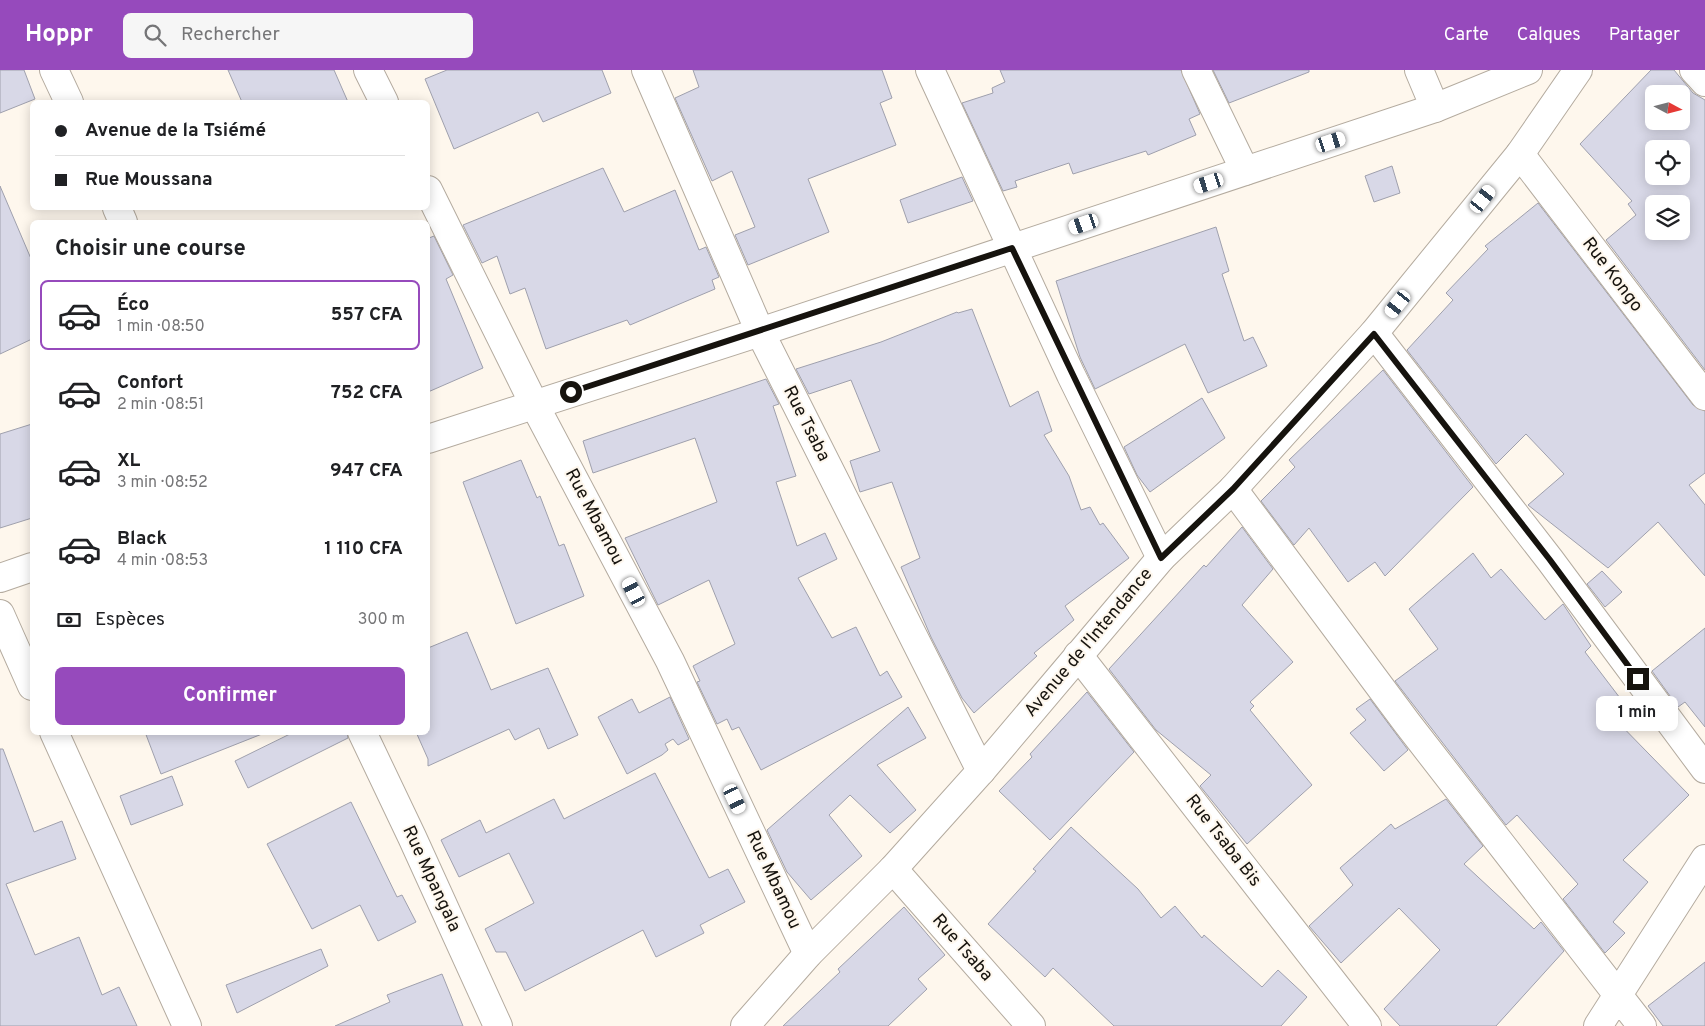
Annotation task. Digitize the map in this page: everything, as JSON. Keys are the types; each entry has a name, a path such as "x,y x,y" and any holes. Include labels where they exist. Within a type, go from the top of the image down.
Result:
{"street":[{"path":"54,70 68,100"},
{"path":"368,70 383,100"},
{"name":"Rue Tsaba","path":"646,70 760,332 981,771"},
{"path":"930,70 1012,248 1161,558"},
{"path":"1196,70 1245,171"},
{"path":"1419,70 1435,108"},
{"path":"430,438 760,332 1435,108 1528,70"},
{"name":"Avenue de l'Intendance","path":"745,1026 808,954 893,869 981,771 1161,558 1233,489 1374,334 1520,154 1578,70"},
{"path":"1694,70 1705,82"},
{"name":"Rue Kongo","path":"1520,154 1705,396"},
{"name":"Rue Mbamou","path":"430,194 534,404 670,661 808,954"},
{"path":"1374,334 1550,560 1705,769"},
{"path":"1233,489 1408,723 1642,1026"},
{"path":"0,578 30,568"},
{"path":"0,614 30,682"},
{"name":"Rue Tsaba Bis","path":"1078,655 1367,1026"},
{"path":"55,735 187,1026"},
{"name":"Rue Mpangala","path":"363,735 498,1026"},
{"path":"1598,1026 1705,859"},
{"name":"Rue Tsaba","path":"893,869 1031,1026"}],"building":[{"path":"0,70 24,70 35,99 0,113"},
{"path":"228,70 334,70 347,100 241,100"},
{"path":"447,70 602,70 611,93 543,122 538,112 454,149 425,79"},
{"path":"693,70 882,70 892,98 880,103 896,145 808,179 829,232 748,265 735,235 755,227 732,171 712,181 675,98 699,87"},
{"path":"1000,70 1181,70 1200,114 1189,119 1196,135 1148,155 1146,151 1073,174 1069,163 1015,181 1017,187 1003,191 962,103 993,93 992,88 1005,82"},
{"path":"1213,70 1309,70 1309,72 1229,103"},
{"path":"1651,70 1674,70 1686,85 1645,85 1645,130 1690,130 1690,89 1705,100 1705,370 1606,240 1636,215 1628,204 1632,201 1580,144"},
{"path":"1392,166 1400,193 1374,202 1365,176"},
{"path":"603,168 624,212 675,190 699,250 706,247 719,277 712,280 715,289 630,325 627,320 546,349 525,288 510,294 497,256 482,263 463,225"},
{"path":"962,177 973,201 908,223 900,200"},
{"path":"0,186 30,256 30,340 0,354"},
{"path":"1538,203 1693,405 1705,411 1705,473 1689,485 1705,505 1705,576 1658,522 1608,568 1528,505 1564,474 1526,434 1496,464 1407,350 1453,300 1446,293 1488,249 1485,246"},
{"path":"1216,227 1229,271 1222,274 1244,341 1253,337 1267,366 1208,393 1185,344 1095,389 1080,357 1056,281"},
{"path":"434,236 453,275 446,279 483,368 430,391 430,238"},
{"path":"972,309 1010,407 1038,391 1052,431 1044,435 1069,476 1081,510 1090,507 1100,525 1103,523 1129,558 1065,606 1074,620 1034,653 1037,656 974,713 962,698 931,637 901,567 920,558 892,482 860,492 850,461 880,451 851,380 809,394 796,369 881,342 957,312"},
{"path":"1383,370 1473,487 1385,576 1375,562 1348,582 1309,528 1294,545 1261,501 1295,467 1289,460"},
{"path":"766,379 779,404 773,406 796,476 776,482 797,546 825,533 837,559 798,578 832,638 856,627 880,676 887,671 902,697 761,770 739,727 732,730 727,719 717,724 697,682 700,681 693,666 735,644 709,580 658,605 625,538 717,502 695,438 593,473 583,441"},
{"path":"1202,398 1225,438 1150,492 1137,475 1124,447"},
{"path":"30,425 30,519 0,528 0,434"},
{"path":"521,460 537,498 540,496 559,546 564,544 584,596 516,624 463,482"},
{"path":"1242,527 1273,569 1242,605 1293,662 1250,702 1254,706 1250,710 1312,785 1247,844 1200,786 1211,775 1156,730 1109,669 1204,565 1206,567"},
{"path":"1473,553 1491,578 1501,569 1545,620 1563,604 1591,646 1585,652 1623,702 1609,713 1689,795 1623,860 1648,882 1613,922 1625,933 1605,953 1563,899 1578,884 1517,815 1506,825 1395,681 1438,649 1409,609"},
{"path":"1602,571 1622,592 1605,607 1587,584"},
{"path":"1705,628 1705,727 1685,702 1678,707 1652,671"},
{"path":"467,632 491,690 548,668 578,735 548,749 539,728 515,740 509,729 428,766 428,759 417,735 430,735 430,647"},
{"path":"1087,692 1134,752 1050,840 999,791 1032,757 1030,754"},
{"path":"670,697 689,739 678,745 673,739 665,744 668,750 662,755 627,774 598,717 632,699 639,713"},
{"path":"1370,699 1408,750 1384,771 1350,733 1366,720 1356,709"},
{"path":"908,707 926,738 877,765 916,810 890,833 850,795 829,815 862,856 811,900 787,872 767,830"},
{"path":"146,735 259,735 161,774"},
{"path":"288,735 348,735 348,738 248,788 235,761"},
{"path":"0,749 3,749 34,832 62,821 76,859 6,884 35,955 79,937 102,995 119,987 137,1026 0,1026"},
{"path":"655,773 709,878 728,869 745,902 700,925 704,933 656,957 643,930 525,991 506,952 496,952 485,929 534,903 509,853 459,877 441,840 480,820 486,833 554,799 564,819"},
{"path":"172,776 183,805 131,825 120,796"},
{"path":"1446,799 1483,846 1464,864 1534,929 1541,922 1564,951 1496,1026 1400,1026 1384,1009 1440,950 1399,908 1341,963 1309,926 1353,885 1340,868 1391,824 1395,829"},
{"path":"351,802 397,897 402,895 416,922 378,941 360,905 312,929 267,844"},
{"path":"1071,827 1138,889 1161,918 1175,906 1202,938 1204,935 1262,987 1278,970 1307,997 1281,1026 1114,1026 1053,968 1045,977 988,924 1036,871 1033,869"},
{"path":"904,907 945,955 918,979 927,989 888,1026 783,1026 840,972 838,969"},
{"path":"321,949 328,966 237,1013 226,985"},
{"path":"1705,962 1705,1026 1663,1026 1648,1006"},
{"path":"442,974 463,1026 335,1026 390,1002 387,995"}],"route":[{"path":"571,392 760,332 1012,248 1071,375 1161,558 1233,489 1374,334 1550,560 1638,679"}]}
